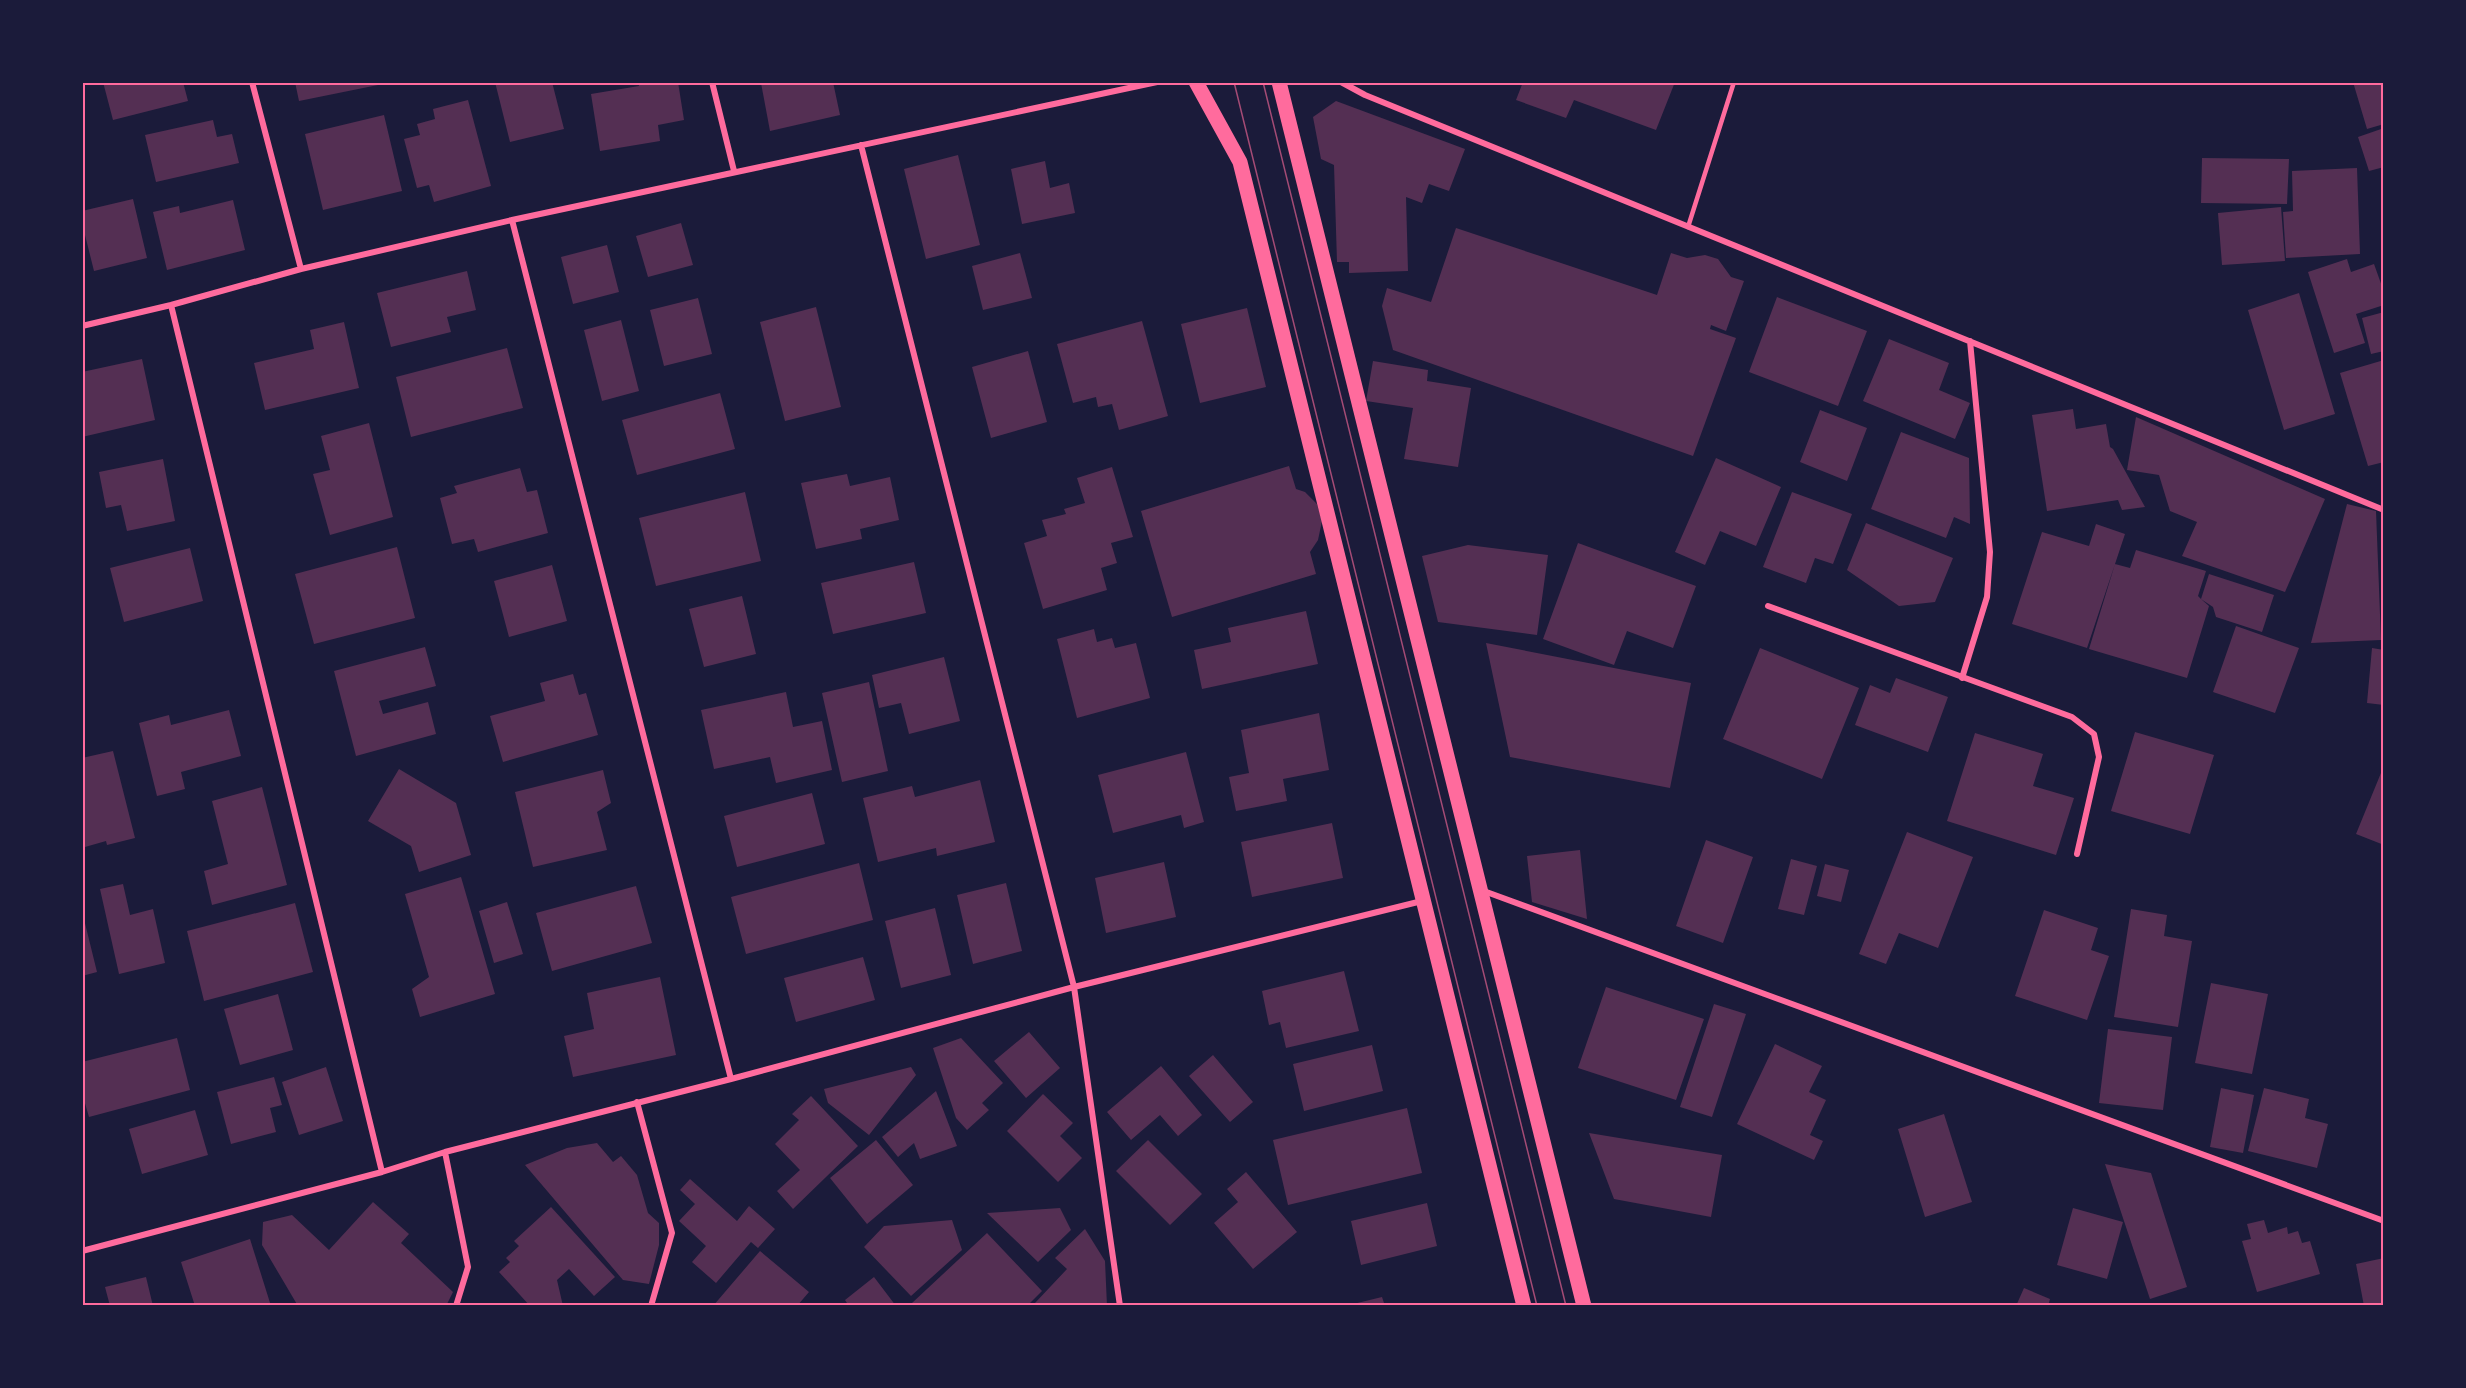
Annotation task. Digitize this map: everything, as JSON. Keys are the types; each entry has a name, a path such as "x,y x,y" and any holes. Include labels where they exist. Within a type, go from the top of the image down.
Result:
{"main road":[{"path":"1196,82 1240,162 1524,1305"},
{"path":"1279,82 1584,1305"}],"street":[{"path":"252,82 301,269"},
{"path":"712,82 734,171"},
{"path":"82,326 171,305 301,269 512,220 1157,82"},
{"path":"1341,82 1365,95 2384,510"},
{"path":"861,144 1074,987 1120,1305"},
{"path":"512,220 731,1079"},
{"path":"171,305 382,1172"},
{"path":"1962,678 1987,597 1990,552 1970,341"},
{"path":"1768,606 2072,717 2094,734 2099,758 2077,854"},
{"path":"1481,890 2384,1221"},
{"path":"82,1251 382,1172 445,1152 731,1079 1074,987 1423,901"},
{"path":"637,1102 672,1233 651,1305"},
{"path":"445,1152 468,1267 456,1305"}],"lane":[{"path":"1688,226 1734,82"}],"building":[{"path":"103,82 183,82 188,101 113,120"},
{"path":"295,82 378,82 378,85 299,101"},
{"path":"495,82 552,82 564,129 510,142"},
{"path":"638,82 678,82 684,120 658,125 660,141 600,151 591,94 639,86"},
{"path":"833,82 840,115 770,131 761,83"},
{"path":"1523,82 1675,82 1656,130 1574,100 1566,118 1516,100"},
{"path":"2353,82 2384,82 2384,124 2367,129"},
{"path":"468,100 491,186 434,202 429,185 417,188 404,139 420,135 417,124 435,119 433,109"},
{"path":"1336,101 1465,149 1449,191 1429,184 1422,203 1406,197 1408,271 1349,273 1349,262 1337,262 1334,165 1321,159 1313,117"},
{"path":"384,115 402,191 323,210 305,134"},
{"path":"213,120 217,137 232,134 239,163 156,182 145,135"},
{"path":"2384,128 2384,167 2369,171 2358,137"},
{"path":"958,155 980,245 926,259 904,169"},
{"path":"2202,158 2289,159 2287,204 2201,203"},
{"path":"1045,161 1050,188 1069,183 1075,213 1022,224 1011,169"},
{"path":"2357,168 2360,254 2286,258 2283,212 2293,211 2292,171"},
{"path":"133,199 147,258 94,271 82,223 82,211"},
{"path":"233,200 245,250 167,270 153,212 179,206 180,213"},
{"path":"2281,207 2285,261 2222,265 2218,213"},
{"path":"681,223 693,265 648,277 636,236"},
{"path":"1456,228 1657,295 1671,253 1687,258 1705,255 1718,259 1731,277 1744,281 1726,331 1711,325 1710,329 1736,338 1693,456 1393,350 1382,306 1387,288 1431,302"},
{"path":"607,245 619,292 573,304 561,257"},
{"path":"1020,253 1032,298 983,310 972,266"},
{"path":"2347,259 2351,272 2374,264 2384,292 2384,305 2356,314 2365,343 2334,353 2308,272"},
{"path":"467,271 476,310 447,317 451,332 391,347 377,293"},
{"path":"2299,293 2335,414 2284,430 2248,310"},
{"path":"1777,297 1867,331 1838,406 1749,372"},
{"path":"698,298 712,354 664,366 650,310"},
{"path":"816,307 841,407 785,421 760,322"},
{"path":"1247,308 1266,387 1200,403 1181,324"},
{"path":"2384,312 2384,351 2371,354 2362,318"},
{"path":"621,320 639,391 602,401 584,330"},
{"path":"1142,321 1168,416 1119,430 1112,404 1098,407 1096,397 1073,403 1057,344"},
{"path":"344,322 359,388 265,410 254,363 314,349 310,330"},
{"path":"1889,339 1949,363 1939,390 1970,403 1955,439 1863,401"},
{"path":"507,348 523,408 411,437 396,377"},
{"path":"1028,351 1047,422 991,438 972,367"},
{"path":"142,359 155,420 82,437 82,372"},
{"path":"2384,360 2384,462 2368,466 2340,373"},
{"path":"1373,361 1428,370 1427,381 1471,388 1458,467 1404,459 1413,408 1366,401"},
{"path":"720,393 735,449 637,475 622,420"},
{"path":"2073,409 2076,429 2106,424 2110,447 2145,507 2122,510 2118,500 2047,511 2032,415"},
{"path":"1820,410 1867,428 1847,481 1800,462"},
{"path":"2136,417 2325,499 2285,592 2182,556 2197,522 2170,511 2159,475 2127,470"},
{"path":"369,423 393,517 330,535 313,474 330,470 321,436"},
{"path":"1901,432 1969,458 1970,524 1954,517 1946,538 1871,509"},
{"path":"1716,458 1781,487 1756,546 1720,531 1705,565 1675,552"},
{"path":"163,459 175,521 127,531 121,505 106,508 99,472"},
{"path":"1289,466 1296,489 1305,492 1317,504 1322,521 1318,540 1310,552 1316,574 1172,617 1141,511"},
{"path":"1112,467 1133,537 1111,543 1117,563 1101,568 1107,590 1043,609 1024,543 1047,536 1042,520 1066,514 1064,509 1085,503 1077,478"},
{"path":"520,468 527,492 537,490 548,533 478,552 474,539 452,544 440,498 457,493 454,486"},
{"path":"847,474 850,486 890,477 899,520 860,529 862,539 816,549 801,483"},
{"path":"745,492 761,561 656,586 639,518"},
{"path":"1792,492 1852,514 1833,564 1815,558 1806,583 1763,567"},
{"path":"2347,504 2376,511 2381,640 2311,643"},
{"path":"1866,523 1953,558 1935,602 1899,606 1847,570"},
{"path":"2096,524 2125,534 2087,648 2012,624 2042,532 2089,546"},
{"path":"1578,543 1696,586 1673,648 1627,631 1614,665 1543,639"},
{"path":"1468,545 1548,555 1537,635 1438,622 1422,556"},
{"path":"397,547 415,618 314,644 295,574"},
{"path":"190,548 203,601 124,622 110,568"},
{"path":"2136,550 2206,571 2198,596 2209,606 2187,678 2089,649 2115,564 2130,568"},
{"path":"914,562 926,613 833,634 821,583"},
{"path":"552,565 567,621 509,637 494,581"},
{"path":"2209,574 2274,595 2262,632 2216,617 2213,607 2201,599"},
{"path":"742,596 756,654 704,667 689,609"},
{"path":"1306,611 1318,664 1202,689 1194,650 1231,642 1228,628"},
{"path":"2236,626 2299,648 2275,713 2213,692"},
{"path":"1094,629 1097,642 1112,638 1115,648 1136,643 1150,698 1077,718 1057,639"},
{"path":"1486,643 1691,683 1670,788 1510,757"},
{"path":"425,647 436,686 379,701 383,714 428,702 436,734 356,756 334,671"},
{"path":"1760,648 1859,688 1822,779 1723,739"},
{"path":"2372,648 2384,650 2384,705 2367,703"},
{"path":"944,657 960,721 909,734 901,703 879,708 872,675"},
{"path":"573,674 579,695 586,693 598,735 503,762 490,716 545,701 540,683"},
{"path":"1896,678 1948,697 1928,752 1855,725 1870,685 1890,693"},
{"path":"869,682 888,771 842,782 822,693"},
{"path":"786,692 793,727 822,721 832,770 776,783 770,757 714,769 701,710"},
{"path":"229,710 241,756 181,772 185,789 157,796 139,723 169,715 171,725"},
{"path":"1319,713 1329,770 1283,779 1287,801 1236,811 1229,777 1249,773 1241,730"},
{"path":"2135,732 2214,755 2190,834 2111,811"},
{"path":"1975,733 2043,754 2033,786 2074,798 2056,855 1947,821"},
{"path":"113,751 135,838 107,845 106,841 85,847 82,836 82,758"},
{"path":"1186,752 1204,822 1184,828 1181,815 1113,833 1098,775"},
{"path":"2384,768 2384,845 2356,834"},
{"path":"399,769 456,803 471,855 419,872 411,846 368,821"},
{"path":"603,770 611,803 597,812 607,850 533,867 515,792"},
{"path":"980,780 995,842 937,856 936,848 878,862 863,798 912,786 915,797"},
{"path":"262,787 287,885 212,905 204,871 228,864 212,801"},
{"path":"812,793 825,844 737,867 724,816"},
{"path":"1332,823 1343,878 1252,897 1241,842"},
{"path":"1907,832 1973,857 1938,948 1899,933 1886,964 1859,954"},
{"path":"1706,840 1753,857 1723,943 1676,926"},
{"path":"1580,850 1587,919 1532,902 1527,856"},
{"path":"1791,859 1817,866 1804,915 1778,909"},
{"path":"1164,862 1176,917 1106,933 1095,878"},
{"path":"859,863 873,920 746,954 731,897"},
{"path":"1825,864 1849,870 1841,902 1817,896"},
{"path":"461,877 495,994 420,1017 412,989 429,977 405,894"},
{"path":"1006,883 1022,951 973,964 957,895"},
{"path":"123,884 130,915 153,909 165,963 119,974 100,889"},
{"path":"636,886 652,943 552,971 536,913"},
{"path":"507,902 523,954 494,963 479,911"},
{"path":"295,903 313,972 204,1001 187,931"},
{"path":"935,908 951,975 901,988 885,921"},
{"path":"2131,909 2167,915 2164,936 2192,941 2178,1027 2114,1017"},
{"path":"2044,910 2098,928 2091,950 2109,956 2087,1020 2015,996"},
{"path":"82,911 97,972 82,976"},
{"path":"863,957 875,1000 796,1022 784,978"},
{"path":"1344,971 1359,1031 1286,1048 1280,1022 1269,1025 1262,991"},
{"path":"660,977 676,1055 573,1077 564,1036 594,1029 587,993"},
{"path":"2211,983 2268,994 2252,1074 2195,1063"},
{"path":"1606,987 1704,1019 1676,1100 1578,1068"},
{"path":"278,994 293,1050 240,1065 224,1009"},
{"path":"1714,1004 1746,1014 1712,1117 1680,1107"},
{"path":"2108,1029 2172,1037 2163,1110 2099,1103"},
{"path":"1029,1032 1060,1068 1026,1098 994,1061"},
{"path":"177,1038 190,1090 89,1117 82,1093 82,1062"},
{"path":"961,1038 1003,1083 982,1103 989,1110 967,1130 956,1118 933,1048"},
{"path":"1775,1044 1822,1066 1809,1092 1826,1100 1810,1135 1823,1141 1814,1160 1737,1124"},
{"path":"1372,1045 1383,1091 1304,1111 1293,1064"},
{"path":"1213,1055 1253,1102 1230,1122 1189,1076"},
{"path":"1161,1066 1202,1115 1178,1136 1160,1115 1131,1140 1107,1112"},
{"path":"326,1067 343,1121 299,1135 282,1082"},
{"path":"911,1067 916,1075 869,1135 828,1103 824,1089"},
{"path":"274,1077 282,1105 270,1108 276,1132 231,1144 217,1092"},
{"path":"2221,1088 2254,1095 2243,1153 2210,1147"},
{"path":"2264,1088 2309,1099 2305,1118 2328,1124 2317,1168 2248,1151"},
{"path":"936,1091 957,1146 920,1159 914,1143 898,1157 882,1137"},
{"path":"1043,1094 1073,1123 1060,1136 1082,1158 1058,1182 1007,1131"},
{"path":"811,1096 858,1146 793,1209 777,1191 800,1170 775,1144 799,1120 792,1114"},
{"path":"1407,1108 1422,1173 1288,1205 1273,1140"},
{"path":"195,1110 208,1155 142,1174 129,1129"},
{"path":"1944,1114 1972,1202 1925,1217 1898,1129"},
{"path":"1589,1133 1722,1155 1711,1217 1614,1199"},
{"path":"876,1140 913,1185 867,1224 830,1178"},
{"path":"1148,1140 1202,1194 1170,1225 1116,1171"},
{"path":"597,1143 613,1162 621,1156 637,1175 648,1213 659,1223 659,1245 649,1284 623,1280 525,1165 567,1148"},
{"path":"2105,1164 2151,1173 2187,1287 2150,1299"},
{"path":"1246,1172 1297,1232 1253,1269 1214,1223 1238,1202 1227,1189"},
{"path":"690,1179 737,1221 749,1206 775,1229 758,1248 751,1242 716,1283 692,1262 706,1246 679,1221 695,1204 680,1190"},
{"path":"373,1202 409,1234 401,1243 453,1292 446,1306 298,1306 262,1245 263,1222 292,1215 329,1250"},
{"path":"1427,1203 1437,1246 1361,1265 1351,1221"},
{"path":"551,1207 615,1277 594,1296 569,1269 557,1280 563,1306 530,1306 499,1272 510,1262 506,1258 519,1246 514,1241"},
{"path":"1060,1208 1071,1230 1038,1262 987,1213"},
{"path":"2073,1208 2123,1222 2107,1279 2057,1265"},
{"path":"952,1220 962,1250 911,1296 864,1247 884,1226"},
{"path":"2264,1220 2268,1233 2287,1227 2288,1234 2298,1231 2302,1243 2310,1241 2320,1274 2257,1292 2242,1241 2251,1239 2247,1224"},
{"path":"1085,1229 1105,1261 1107,1306 1038,1306 1035,1303 1067,1269 1055,1258"},
{"path":"987,1233 1042,1291 1027,1306 915,1306 912,1303"},
{"path":"250,1239 271,1306 195,1306 181,1262"},
{"path":"760,1251 809,1292 797,1306 713,1306"},
{"path":"2384,1258 2384,1306 2364,1306 2356,1264"},
{"path":"146,1277 153,1306 110,1306 105,1287"},
{"path":"874,1277 896,1306 849,1306 845,1300"},
{"path":"2024,1288 2050,1299 2048,1306 2016,1306"},
{"path":"1382,1297 1385,1306 1349,1306 1349,1305"}],"tram line":[{"path":"1234,82 1537,1306"},
{"path":"1263,82 1566,1306"}]}
